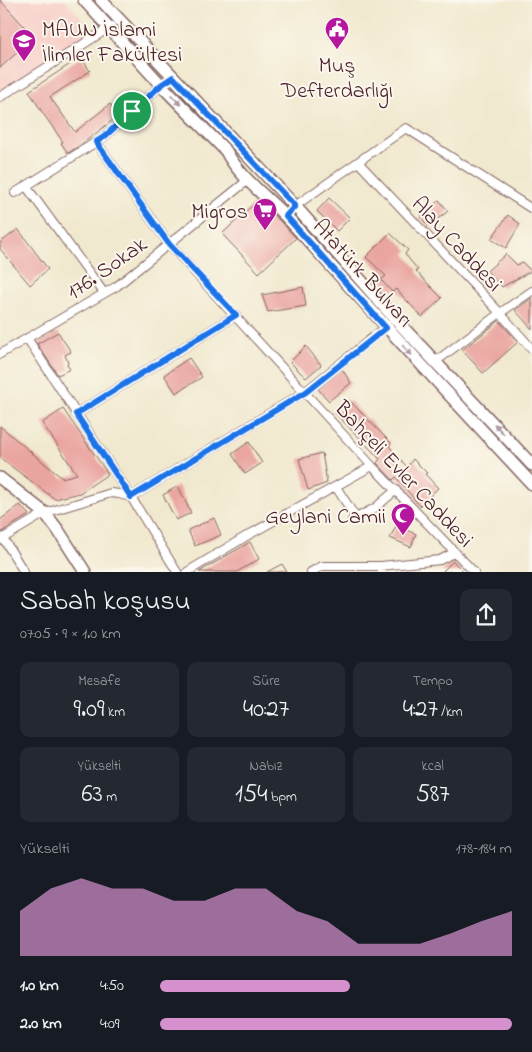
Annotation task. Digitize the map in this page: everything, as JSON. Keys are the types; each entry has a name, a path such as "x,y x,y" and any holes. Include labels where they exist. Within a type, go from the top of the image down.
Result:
{"main road":[{"name":"Atatürk Bulvarı","path":"84,0 161,85 226,151 230,161 286,216 386,328 532,484"},
{"name":"Atatürk Bulvarı","path":"101,0 295,206 396,320 532,465"},
{"path":"0,478 45,513 85,572"}],"street":[{"path":"0,98 120,20"},
{"path":"15,193 104,137 161,85 173,77"},
{"path":"286,216 295,206 406,128 532,209"},
{"name":"Bahçeli Evler Caddesi","path":"96,142 169,244 236,315 372,466 474,572"},
{"name":"Alay Caddesi","path":"358,162 532,348"},
{"name":"176. Sokak","path":"2,352 117,286 248,180"},
{"path":"26,186 104,293"},
{"path":"435,362 532,291"},
{"path":"76,414 236,315"},
{"path":"24,572 2,539 45,513 112,493 131,497 306,392 386,328"},
{"path":"27,338 131,497 177,572"},
{"path":"0,343 2,352"},
{"path":"187,572 372,466"},
{"path":"336,487 354,519 375,508 396,490"},
{"path":"311,572 322,566 381,566 440,560 455,552"}],"shaded area":[{"name":"MAUN İslami İlimler Fakültesi","path":"0,0 65,0 94,31 0,94"}],"building":[{"name":"MAUN İslami İlimler Fakültesi","path":"0,0 34,37 0,68"},
{"path":"81,57 90,71 50,97 75,132 110,104 119,115 68,153 61,143 63,142 29,91"},
{"path":"329,198 350,218 337,231 317,211"},
{"path":"258,200 296,238 259,273 222,234"},
{"path":"439,200 448,211 429,226 420,217"},
{"path":"508,215 520,224 506,248 491,239"},
{"path":"18,229 48,269 30,285 0,249 0,243"},
{"path":"390,233 408,250 405,254 418,270 416,271 442,298 422,317 396,289 392,292 381,280 386,276 366,257"},
{"path":"506,254 517,265 522,262 531,271 502,287 487,271"},
{"path":"303,287 306,306 268,312 262,295"},
{"path":"532,298 532,329 515,310"},
{"path":"499,321 518,342 483,373 462,350"},
{"path":"58,332 71,352 65,355 70,369 58,375 37,344"},
{"path":"306,346 321,365 306,378 290,362"},
{"path":"189,358 202,377 176,393 164,375"},
{"path":"342,369 351,383 329,401 318,389"},
{"path":"349,400 391,443 389,446 407,467 413,459 438,488 420,506 396,477 393,480 377,463 380,459 335,413"},
{"path":"63,409 108,474 80,493 55,499 0,458 0,426 62,478 77,474 42,423"},
{"path":"249,442 262,463 245,474 232,454"},
{"path":"322,453 327,483 308,490 299,459"},
{"path":"178,486 191,513 176,520 163,495"},
{"path":"20,505 29,515 0,533 0,520"},
{"path":"214,518 221,535 195,546 188,530"},
{"name":"Geylani Camii","path":"396,526 416,534 411,547 390,538"},
{"path":"250,542 259,559 237,572 199,572"},
{"path":"453,561 464,572 442,572"},
{"path":"282,564 287,572 267,572"}],"place":[{"name":"Muş Defterdarlığı","path":"337,50"},
{"name":"MAUN İslami İlimler Fakültesi","path":"24,62"},
{"name":"Migros","path":"265,231"},
{"name":"Geylani Camii","path":"403,536"}],"route":[{"path":"173,77 295,206 286,216 386,328 306,392 131,497 76,414 236,315 169,244 96,142 132,111 161,85 173,77"}]}
